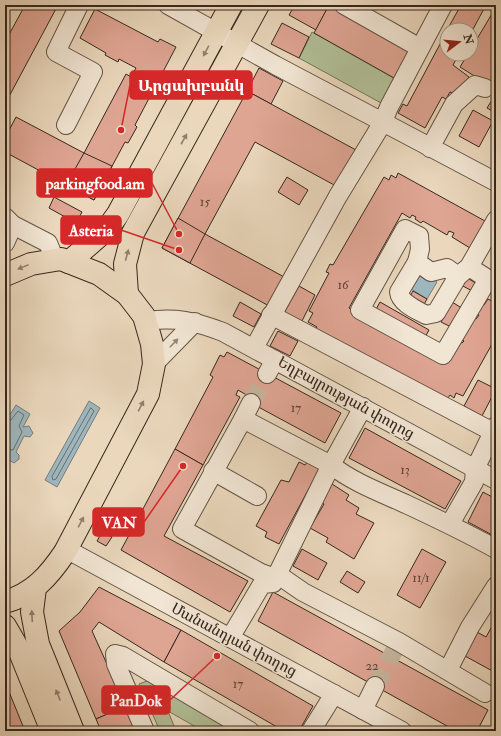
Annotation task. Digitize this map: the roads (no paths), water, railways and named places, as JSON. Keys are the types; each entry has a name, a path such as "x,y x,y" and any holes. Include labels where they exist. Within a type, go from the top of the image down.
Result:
{"main road":[{"path":"62,261 108,228 118,214 231,5"},
{"path":"127,294 124,264 133,233 258,5"},
{"path":"5,275 31,264 62,261 99,274 127,294 144,316 152,344 154,364 148,394 54,569 35,588 16,599 5,602"},
{"path":"35,588 32,612 38,644 73,731"},
{"path":"5,626 20,652 52,731"}],"street":[{"path":"66,125 94,72 56,52 79,5"},
{"path":"168,5 430,148 496,182"},
{"path":"344,5 420,48"},
{"path":"254,348 338,196 383,122 389,107 443,5"},
{"path":"430,148 454,104 475,85 485,88"},
{"path":"417,262 431,272 448,268 464,272 492,281 443,356 360,310 406,228 419,236 420,249 417,262 398,292 399,296 402,300 426,315 436,313 464,272 496,220"},
{"path":"5,243 9,221 48,243 62,261"},
{"path":"271,315 494,429 475,468 474,482 450,524"},
{"name":"Եղբայրության փողոց","path":"146,321 170,319 195,322 223,332 254,348 271,367 363,407 496,480"},
{"path":"154,364 195,322"},
{"path":"251,403 182,529 261,574 276,576 448,670 485,693"},
{"path":"230,638 262,584 273,583 331,465 363,407"},
{"path":"243,419 331,465 342,474 450,524 496,549"},
{"path":"214,471 257,496"},
{"name":"Մանանդյան փողոց","path":"66,549 402,731"},
{"path":"448,670 470,627 496,586"},
{"path":"145,731 116,664 115,654 123,656 250,731"},
{"path":"363,710 375,686"},
{"path":"310,731 334,694"}],"water":[{"path":"421,272 437,282 427,299 411,289"},
{"path":"89,401 100,408 57,487 45,480"},
{"path":"16,405 30,414 23,427 29,426 33,433 30,437 24,436 16,452 19,455 19,459 14,463 9,460 8,454 5,452 5,413 8,418"}],"tunnel":[{"path":"251,403 267,374"},
{"path":"375,686 399,642"}],"place":[{"name":"Արցախբանկ","path":"121,130"},
{"name":"parkingfood.am","path":"179,234"},
{"name":"Asteria","path":"179,250"},
{"name":"VAN","path":"183,466"},
{"name":"PanDok","path":"217,656"}]}
